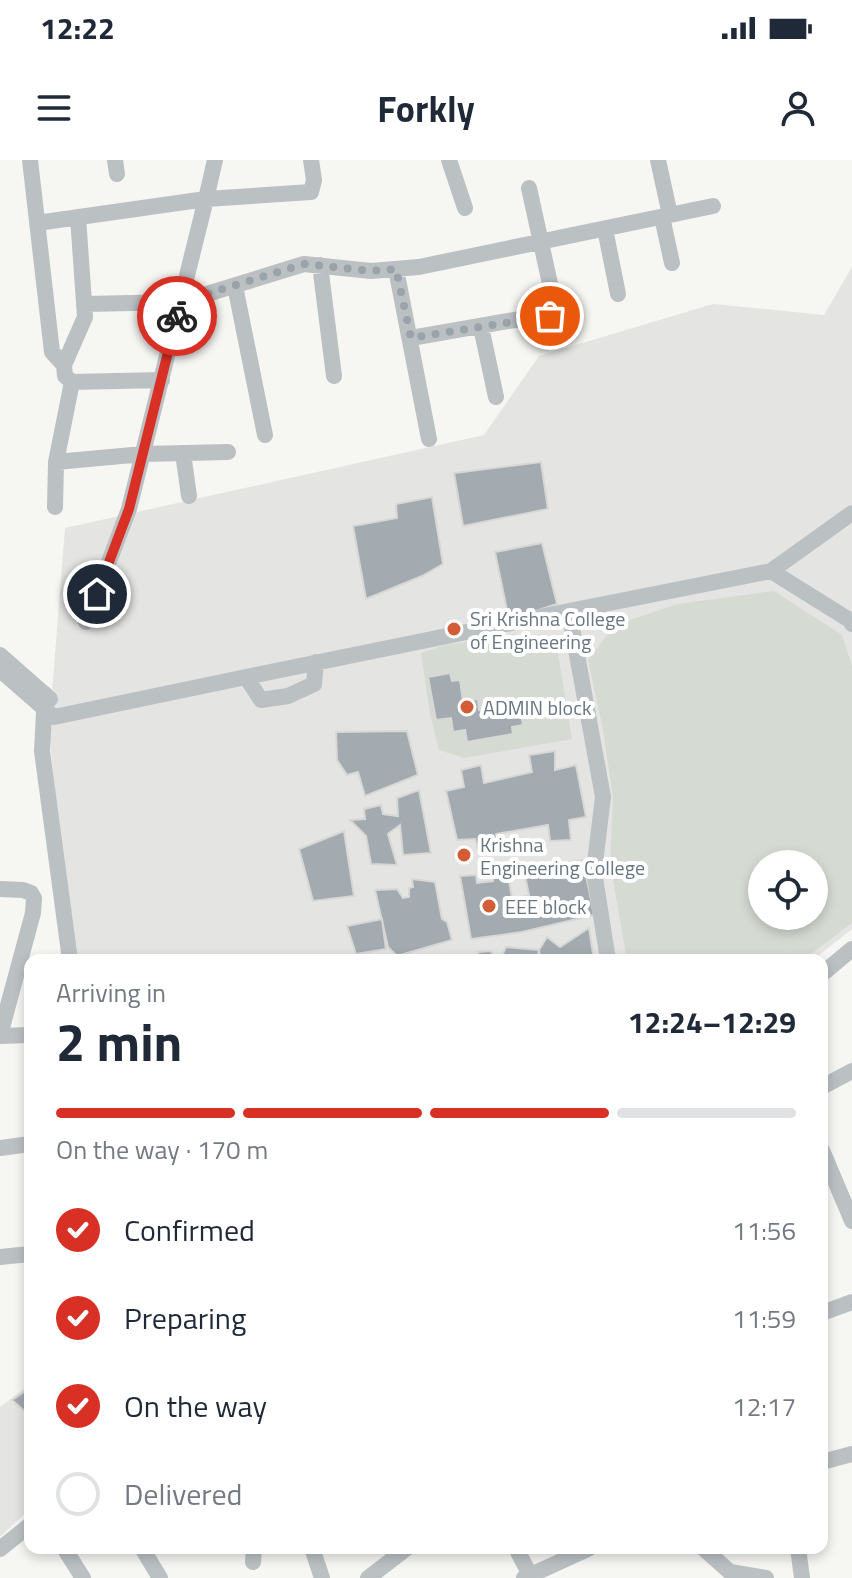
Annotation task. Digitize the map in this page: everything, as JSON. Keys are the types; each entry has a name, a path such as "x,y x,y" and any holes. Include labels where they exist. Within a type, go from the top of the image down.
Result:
{"street":[{"path":"30,160 52,352 64,365"},
{"path":"86,622 129,509 215,160"},
{"path":"37,223 206,199 311,192 314,180 311,160"},
{"path":"449,160 465,208"},
{"path":"658,160 672,263"},
{"path":"411,338 556,311 529,188"},
{"path":"84,304 181,302 304,264 371,271 419,267 713,206"},
{"path":"78,217 85,317 64,365 65,376 72,382 162,380"},
{"path":"605,229 618,294"},
{"path":"320,265 334,376"},
{"path":"396,269 429,439"},
{"path":"235,286 265,435"},
{"path":"481,327 496,397"},
{"path":"55,507 56,462 72,382"},
{"path":"56,462 143,454 228,452"},
{"path":"183,453 189,496"},
{"path":"0,655 45,701 54,717 771,571 852,513"},
{"path":"771,571 852,624"},
{"path":"569,611 603,797 594,871 607,954"},
{"path":"246,677 261,700 288,696 314,684 316,662"},
{"path":"0,670 45,701"},
{"path":"45,701 42,751 69,954"},
{"path":"0,889 23,890 34,898 33,913 8,976 0,1036 24,1035"},
{"path":"828,969 852,949"},
{"path":"828,1084 852,1071"},
{"path":"0,1148 24,1145"},
{"path":"828,1164 852,1221"},
{"path":"0,1257 24,1255"},
{"path":"828,1311 852,1302"},
{"path":"828,1460 852,1454"},
{"path":"0,1549 24,1530"},
{"path":"68,1554 83,1578"},
{"path":"146,1554 160,1578"},
{"path":"314,1554 322,1578"},
{"path":"368,1578 399,1554"},
{"path":"518,1554 527,1577 575,1554"},
{"path":"710,1554 730,1572 766,1578"},
{"path":"799,1554 802,1578"}],"shaded area":[{"name":"Sri Krishna College of Engineering","path":"852,267 852,929 821,954 70,954 49,730 65,528 484,435 539,356 713,304 824,315"},
{"path":"774,591 842,635 852,666 852,923 811,954 626,954 610,863 613,797 588,660 615,625 677,604"},
{"path":"473,641 556,641 572,739 464,758 439,750 421,653"},
{"path":"24,1389 24,1515 0,1537 0,1407"}],"building":[{"path":"541,462 548,509 463,526 454,473"},
{"path":"432,497 443,564 366,599 353,526 397,518 396,504"},
{"path":"542,543 557,604 517,617 507,610 495,552"},
{"path":"450,673 452,681 460,680 463,701 478,699 479,710 506,705 508,716 521,714 523,725 512,727 513,734 467,742 465,730 453,732 451,718 436,720 428,677"},
{"path":"407,731 418,775 365,796 358,772 347,775 337,760 336,732"},
{"path":"555,751 555,770 576,765 586,817 569,820 571,840 550,841 548,825 496,834 498,851 480,855 475,839 457,840 446,791 464,787 461,770 481,765 484,783 532,772 529,755"},
{"path":"419,790 431,853 403,855 400,825 388,834 397,865 371,864 366,836 350,820 365,819 364,809 381,805 383,814 398,816 397,798"},
{"path":"344,831 354,896 313,901 299,849"},
{"path":"583,860 594,915 522,932 471,939 460,876 476,875 477,883 493,881 493,876 508,875 514,909 519,908 517,898 529,895 524,871"},
{"path":"412,879 435,882 442,919 447,922 452,940 395,954 388,947 375,890 397,889 403,898 409,897 409,888 413,887"},
{"path":"382,919 386,949 356,954 347,926"},
{"path":"589,928 593,954 540,954 547,937 560,947"},
{"path":"506,947 539,950 538,954 503,954"},
{"path":"24,1392 24,1411 12,1400"}],"way so far":[{"path":"177,316 181,302 304,264 371,271 396,269 411,338 550,316"}],"place":[{"name":"Sri Krishna College of Engineering","path":"454,629"},
{"name":"ADMIN block","path":"467,707"},
{"name":"Krishna Engineering College","path":"464,855"},
{"name":"EEE block","path":"489,906"}],"route":[{"path":"97,594 129,509 177,316"}]}
